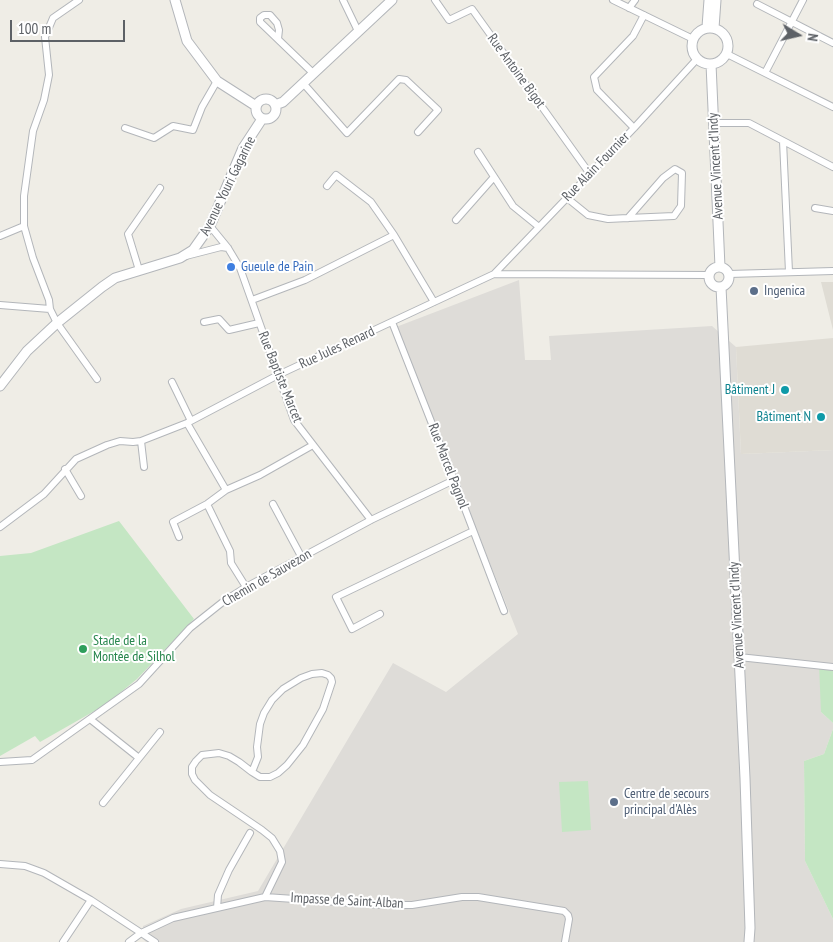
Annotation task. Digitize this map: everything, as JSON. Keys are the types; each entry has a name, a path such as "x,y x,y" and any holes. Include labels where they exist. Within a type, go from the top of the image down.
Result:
{"street":[{"path":"79,0 53,18 45,37 49,75 44,100 32,131 24,196 24,226 56,323 97,379"},
{"path":"175,0 187,41 217,81 256,106"},
{"path":"344,0 358,31"},
{"path":"275,105 283,102 392,0"},
{"name":"Rue Antoine Bigot","path":"435,0 449,20 472,10 590,174"},
{"path":"613,0 693,39"},
{"path":"629,8 635,0"},
{"path":"709,0 711,28"},
{"path":"711,28 716,0"},
{"path":"765,73 803,0"},
{"path":"758,4 833,43"},
{"path":"634,128 596,90 594,77 633,36 644,15"},
{"path":"711,28 725,35 728,41 727,54 717,63 711,64 703,63 697,59 692,50 693,39 696,33 711,28"},
{"path":"278,39 313,74"},
{"path":"727,54 833,107"},
{"name":"Rue Alain Fournier","path":"494,274 634,128 697,59"},
{"name":"Avenue Vincent d'Indy","path":"711,64 720,267"},
{"path":"303,83 347,133 399,79 406,80 438,110 418,132"},
{"path":"125,128 154,138 173,126 193,130 202,107 217,81"},
{"path":"266,99 273,102 276,111 269,119 262,119 257,114 256,106 266,99"},
{"name":"Avenue Youri Gagarine","path":"0,386 26,351 56,323 115,278 180,258 193,250 210,226 243,148 262,119"},
{"path":"714,123 749,123 833,167"},
{"path":"784,141 789,272"},
{"path":"478,152 513,206 539,227"},
{"path":"567,198 588,215 608,219 674,216 681,206 682,173 675,169 663,178 628,218"},
{"path":"327,186 336,175 371,202 394,235 434,302"},
{"path":"456,220 494,177"},
{"path":"139,270 128,234 160,188"},
{"path":"815,208 833,210"},
{"path":"0,236 24,226"},
{"name":"Rue Baptiste Marcet","path":"210,226 228,248 240,268 294,420 370,520"},
{"path":"252,300 305,280 394,235"},
{"path":"180,258 221,247 228,248"},
{"path":"720,267 727,270 729,274 728,282 722,287 713,286 710,283 710,275 716,268 720,267"},
{"path":"729,274 833,271"},
{"name":"Rue Jules Renard","path":"0,527 44,494 76,459 107,445 120,441 141,441 189,422 278,375 494,274 710,275"},
{"name":"Avenue Vincent d'Indy","path":"722,287 739,656 749,942"},
{"path":"0,305 50,309"},
{"path":"204,322 219,319 229,330 259,322"},
{"name":"Rue Marcel Pagnol","path":"392,322 504,611"},
{"path":"172,382 189,422 226,490"},
{"path":"141,441 144,467"},
{"path":"179,537 173,522 207,504 226,490 260,475 312,444"},
{"path":"65,469 81,496"},
{"name":"Chemin de Sauvezon","path":"0,762 32,760 90,719 139,684 190,628 224,601 246,587 370,520 454,480"},
{"path":"207,504 230,551 231,563 246,587"},
{"path":"273,504 302,558"},
{"path":"380,614 352,629 336,597 473,531"},
{"path":"739,656 833,667"},
{"path":"252,772 258,757 257,747 260,724 272,700 283,689 301,678 312,674 322,673 328,675 332,682 326,701 313,729 303,745 278,773 265,778 252,772 229,756 208,753 202,755 192,767 192,774 195,780 210,795 272,838 280,851 282,862 266,897"},
{"path":"90,719 139,758"},
{"path":"103,803 160,732"},
{"path":"217,908 218,895 228,870 250,833"},
{"path":"0,864 25,866 35,869 91,900 155,942"},
{"name":"Impasse de Saint-Alban","path":"129,942 141,933 173,918 266,897 383,905 412,905 462,897 478,897 564,912 568,915 569,919 565,942"},
{"path":"63,942 91,900"}],"shaded area":[{"path":"519,280 525,360 551,360 549,336 712,326 736,347 741,454 833,450 833,667 821,712 833,723 833,729 824,754 804,761 805,861 833,919 833,942 146,942 143,939 143,926 181,909 258,891 393,663 446,692 518,634 396,327"},
{"path":"821,282 833,282 833,330"},
{"path":"833,338 833,450 741,454 736,347"}],"green space":[{"name":"Stade de la Montée de Silhol","path":"119,521 194,619 137,679 105,705 40,742 35,736 0,756 0,556 31,553"},
{"path":"819,665 833,667 833,723 821,712"},
{"path":"833,729 833,919 805,861 804,761 824,754"},
{"path":"588,781 591,830 562,832 559,782"}],"place":[{"name":"Gueule de Pain","path":"231,267"},
{"name":"Ingenica","path":"754,291"},
{"name":"Bâtiment J","path":"785,390"},
{"name":"Bâtiment N","path":"821,417"},
{"name":"Stade de la Montée de Silhol","path":"83,649"},
{"name":"Centre de secours principal d'Alès","path":"614,802"}]}
